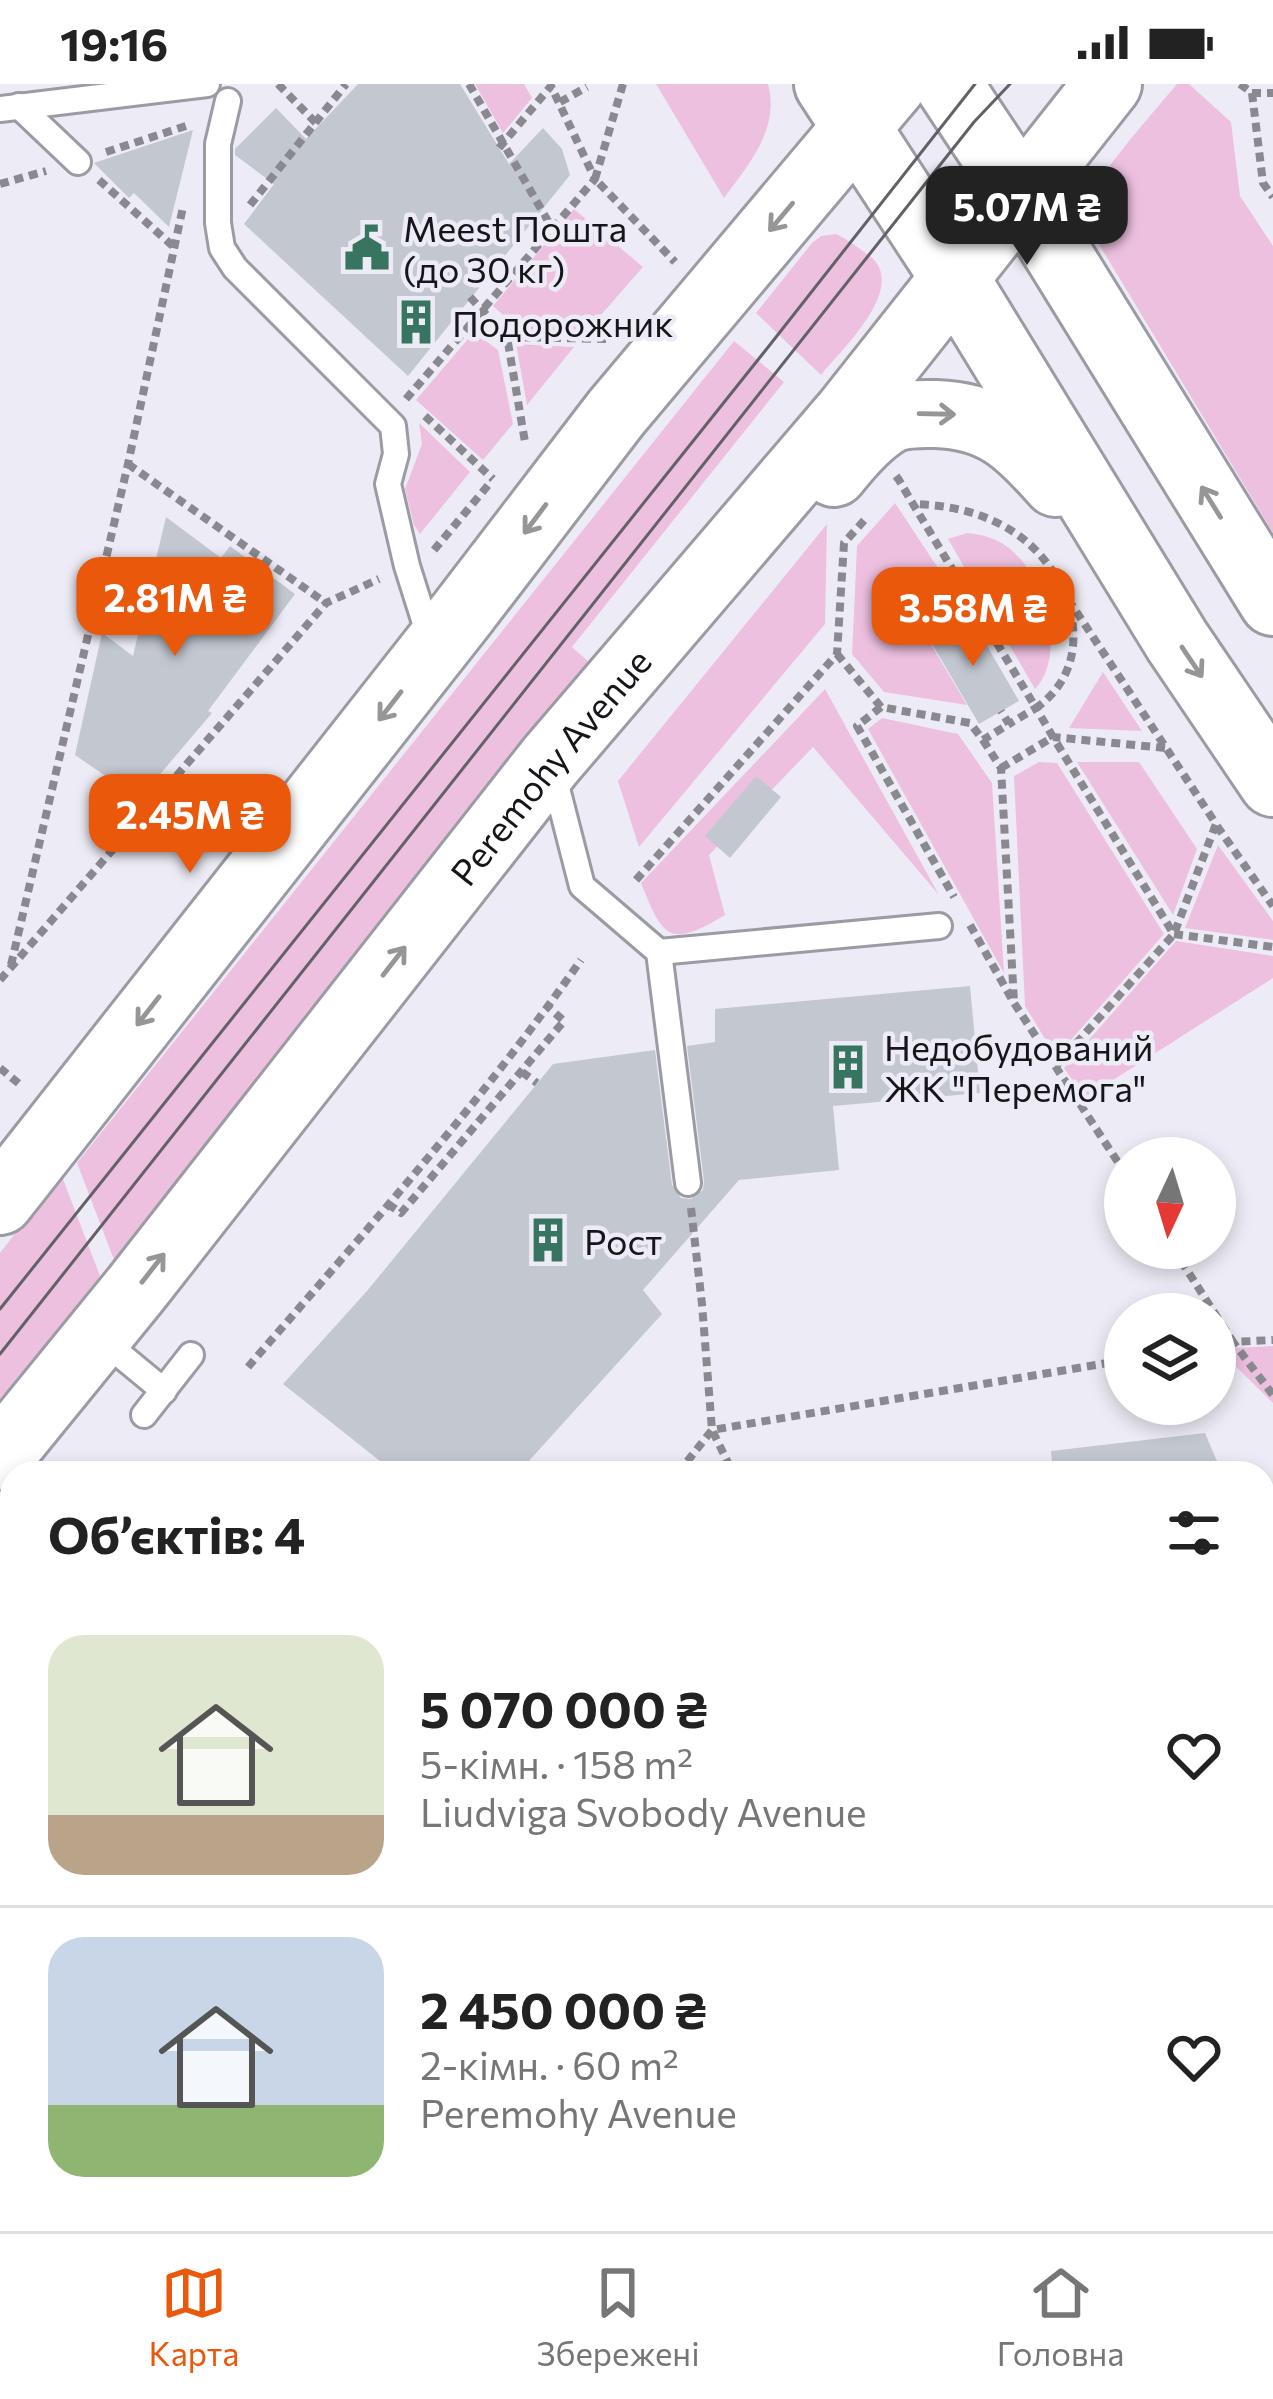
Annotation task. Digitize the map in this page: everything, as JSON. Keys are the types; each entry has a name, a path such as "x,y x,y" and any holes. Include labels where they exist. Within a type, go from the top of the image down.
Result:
{"main road":[{"path":"948,84 1273,602"},
{"name":"Peremohy Avenue","path":"0,1456 550,761 848,414 1108,84"},
{"path":"0,1201 859,99 954,277 1177,641 1273,783"},
{"path":"550,761 599,747 845,459 891,419 919,413 964,415 1000,428 1046,471 1138,578"}],"lane":[{"path":"10,108 207,84"},
{"path":"216,84 228,101 218,145 222,248 235,268 393,426 396,454 388,484 434,650"},
{"path":"10,108 78,162"},
{"path":"550,761 582,886 658,952 688,1183"},
{"path":"658,952 939,926"},
{"path":"97,1336 164,1390"},
{"path":"144,1415 191,1355"}],"path":[{"path":"278,84 317,124"},
{"path":"243,214 346,84"},
{"path":"469,84 553,228"},
{"path":"388,420 595,179 623,84"},
{"path":"1240,84 1252,93 1273,93"},
{"path":"1252,93 1262,84"},
{"path":"501,146 550,85 595,179 674,261 660,276"},
{"path":"560,101 588,85"},
{"path":"1252,93 1263,183 1273,197"},
{"path":"78,162 173,247"},
{"path":"11,966 184,204"},
{"path":"470,297 507,337 525,442"},
{"path":"595,356 622,323"},
{"path":"507,337 609,339"},
{"path":"391,384 406,399"},
{"path":"424,415 493,479"},
{"path":"514,455 538,425"},
{"path":"128,464 326,603"},
{"path":"0,980 326,603 428,557 504,467"},
{"path":"885,496 899,480 1174,934"},
{"path":"913,504 967,511 1013,532 1041,556 1273,905"},
{"path":"636,880 837,655 844,543 872,512"},
{"path":"983,740 1036,708 1059,687 1074,648 1071,612 1059,585"},
{"path":"837,655 881,707 970,723 1001,768 1014,1003"},
{"path":"881,707 857,725 958,904"},
{"path":"1000,711 1009,724"},
{"path":"1001,768 1053,737 1165,748"},
{"path":"1056,1066 1174,934 1216,824"},
{"path":"969,924 1014,1003 1104,1140"},
{"path":"1174,934 1273,947"},
{"path":"248,1367 388,1204 581,960"},
{"path":"388,1204 401,1214 564,1021 548,1007"},
{"path":"522,1072 537,1083"},
{"path":"688,1183 712,1430 727,1461"},
{"path":"1236,1342 1273,1340"},
{"path":"1236,1345 1273,1395"},
{"path":"687,1461 712,1430 1104,1364"}],"shaded area":[{"path":"475,84 524,84 532,98 503,133"},
{"path":"656,84 768,84 771,100 766,131 724,198"},
{"path":"1177,84 1189,84 1231,122 1240,196 1273,246 1273,533 1085,216 1098,182"},
{"path":"574,209 643,267 586,332 521,331 493,306"},
{"path":"836,234 875,261 881,289 866,321 821,375 756,313 812,243"},
{"path":"474,332 498,350 513,424 483,460 416,400"},
{"path":"734,341 784,382 572,647 590,663 114,1260 77,1163"},
{"path":"516,344 574,347 527,405"},
{"path":"419,423 470,472 420,534 405,489 422,444"},
{"path":"895,503 967,612 926,636 967,705 884,692 852,654 857,546"},
{"path":"827,524 825,624 639,847 618,781"},
{"path":"967,533 1003,544 1030,572 1040,591 1047,612 1050,655 1035,689 948,539"},
{"path":"1103,672 1142,731 1069,728"},
{"path":"825,689 939,895 813,747 709,855 725,915 691,932 670,932 656,916 641,883"},
{"path":"882,718 958,734 992,783 1004,973 868,729"},
{"path":"1039,762 1057,763 1164,934 1056,1057 1025,1006 1014,776"},
{"path":"1077,762 1139,762 1197,849 1173,915"},
{"path":"1218,845 1273,921 1273,940 1185,928"},
{"path":"1176,941 1273,956 1273,978 1085,1098 1064,1068"},
{"path":"61,1174 100,1276 0,1402 0,1253"},
{"path":"1273,1346 1273,1403 1236,1367 1236,1348"}],"building":[{"path":"358,84 460,84 509,164 543,128 562,149 570,175 408,376 244,224 274,184 235,155 235,149 276,108 306,139"},
{"path":"193,130 169,227 134,193 129,198 94,163"},
{"path":"166,517 221,558 230,546 295,594 208,711 212,713 139,799 75,755 102,633 133,656"},
{"path":"968,613 1019,701 979,724 928,637"},
{"path":"756,776 781,797 730,858 705,836"},
{"name":"Рост","path":"970,986 980,1093 833,1106 839,1170 739,1180 643,1290 662,1314 529,1461 380,1461 283,1384 367,1291 553,1064 655,1050 672,1185 681,1198 691,1199 703,1190 687,1046 715,1042 715,1009"},
{"path":"1205,1433 1217,1461 1052,1461 1051,1451"}],"tram line":[{"path":"0,1309 975,84"},
{"path":"0,1354 974,122 1010,84"}],"place":[{"name":"Meest Пошта (до 30 кг)","path":"367,248"},
{"name":"Подорожник","path":"416,322"},
{"name":"Недобудований ЖК \"Перемога\"","path":"848,1067"},
{"name":"Рост","path":"548,1240"}]}
